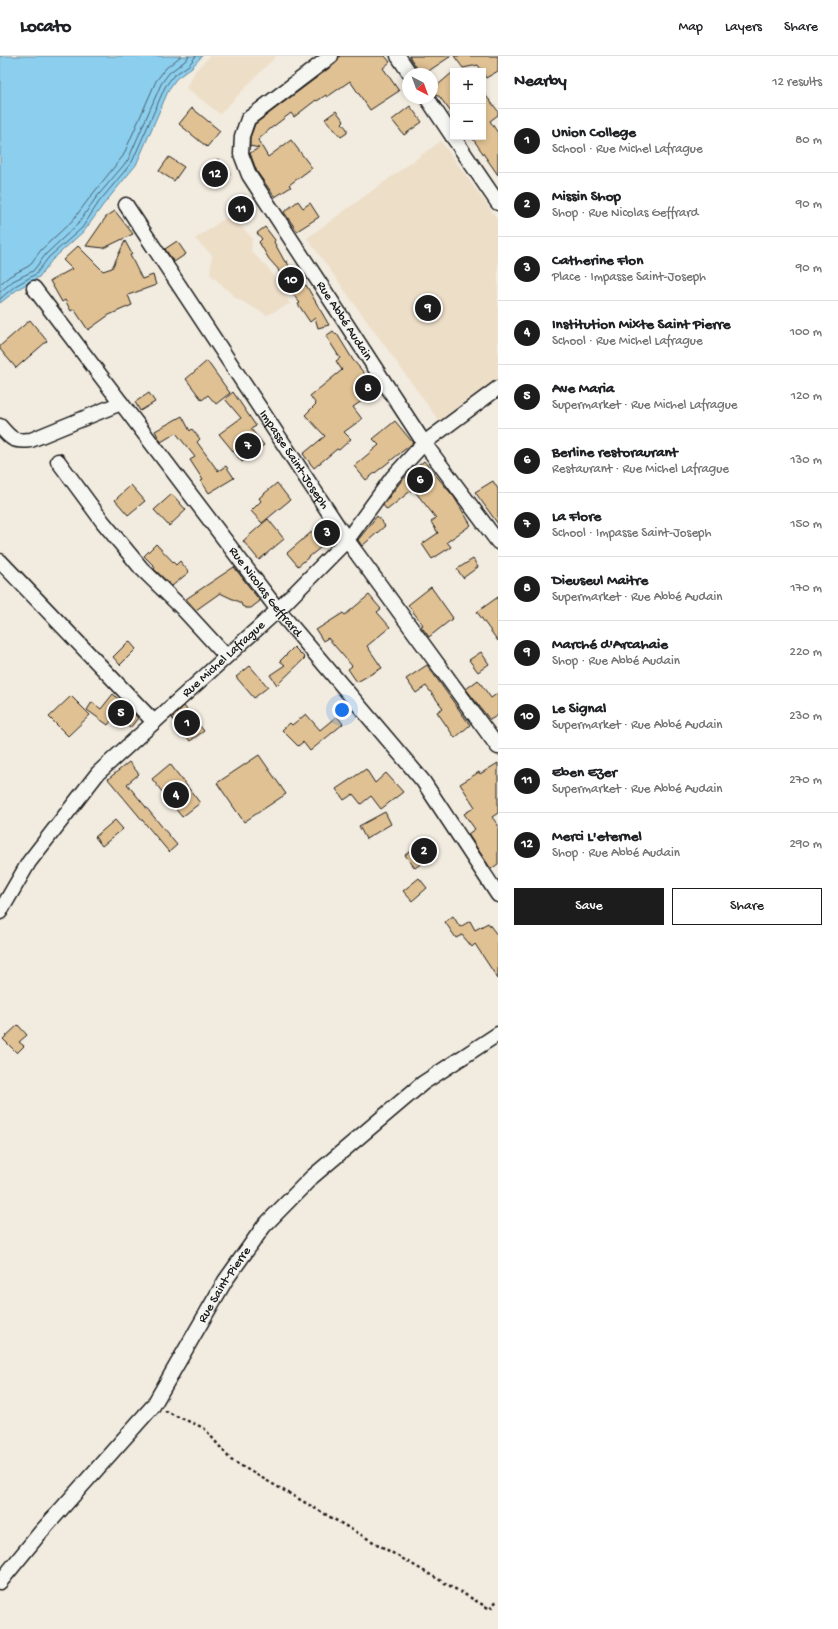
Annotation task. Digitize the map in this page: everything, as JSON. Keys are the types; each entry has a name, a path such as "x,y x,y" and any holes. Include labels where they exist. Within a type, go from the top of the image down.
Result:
{"street":[{"name":"Rue Abbé Audain","path":"331,56 248,119 242,136 241,154 249,175 424,443 498,542"},
{"path":"398,56 406,68"},
{"path":"431,104 450,132"},
{"path":"455,140 498,204"},
{"name":"Impasse Saint-Joseph","path":"126,205 347,540 498,747"},
{"name":"Rue Nicolas Geffrard","path":"34,288 278,610 423,781 498,895"},
{"name":"Rue Michel Lafrague","path":"0,912 29,862 98,773 278,610 347,540 392,478 424,443 498,388"},
{"path":"0,426 10,438 18,441 31,440 121,403"},
{"path":"58,461 103,522 141,568 182,608 226,656"},
{"path":"0,561 154,722"},
{"name":"Rue Saint-Pierre","path":"0,1582 40,1533 153,1406 225,1281 264,1226 312,1177 423,1083 498,1034"}],"path":[{"path":"153,1406 204,1428 231,1460 490,1609 498,1599"}],"shaded area":[{"path":"210,56 276,56 220,114 186,88 196,70"},
{"path":"441,141 498,220 498,378 439,421 307,238"},
{"path":"230,215 252,238 251,251 269,269 290,304 267,315 236,298 210,274 212,255 195,239"}],"water":[{"path":"0,56 202,56 192,67 176,79 169,89 136,165 103,205 85,230 52,260 39,277 18,289 0,303"}],"building":[{"path":"339,56 385,56 390,62 383,68 399,91 370,110 350,81 327,97 326,95 317,101 316,100 294,117 291,113 270,129 258,140 268,157 291,140 312,168 289,185 291,187 275,197 257,172 250,153 259,148 250,146 250,138 255,124 336,63"},
{"path":"409,56 451,56 433,68 417,68"},
{"path":"454,56 498,56 498,71 486,78 486,68 480,68 478,65 463,68"},
{"path":"450,75 450,111 438,96 438,85"},
{"path":"486,96 498,111 498,115 490,121 498,133 498,175 474,140 486,140"},
{"path":"410,106 422,122 404,135 392,120"},
{"path":"192,108 220,131 207,147 179,124"},
{"path":"336,111 344,121 342,123 347,129 347,133 341,137 325,119"},
{"path":"169,157 184,167 174,181 159,171"},
{"path":"218,159 230,174 213,186 202,172"},
{"path":"245,195 255,211 238,222 228,206"},
{"path":"298,201 303,208 310,203 319,217 297,231 284,212"},
{"path":"115,211 133,234 104,248 86,246 106,217"},
{"path":"265,227 275,240 274,242 285,262 287,261 290,270 300,282 305,286 306,285 329,325 318,328 315,318 310,322 298,304 300,303 283,282 278,269 269,259 259,242 262,239 257,233"},
{"path":"125,241 142,279 153,275 156,285 128,295 132,305 109,315 88,330 74,309 71,311 65,300 62,302 50,281 72,269 63,260 78,246 103,271 112,268"},
{"path":"177,241 186,254 174,262 165,249"},
{"path":"30,320 47,341 16,368 0,349 0,346"},
{"path":"333,331 336,335 337,334 353,360 370,380 372,379 379,389 353,407 362,419 344,432 351,439 339,450 337,449 314,468 303,454 325,436 305,415 316,404 310,396 342,370 336,361 340,358 326,336"},
{"path":"207,361 230,393 216,404 208,395 202,400 186,379"},
{"path":"233,392 256,426 251,429 264,445 242,462 219,434 241,418 225,399"},
{"path":"149,393 155,402 140,411 135,402"},
{"path":"182,416 190,431 192,429 200,439 197,442 218,471 226,466 234,478 209,493 201,481 203,480 190,460 195,457 176,433 161,442 155,431"},
{"path":"395,421 413,443 366,480 354,466 379,445 373,439"},
{"path":"424,461 454,497 471,525 447,542 451,547 432,559 422,544 438,533 431,522 436,518 413,489 387,510 383,505 402,480"},
{"path":"493,481 498,489 498,524 475,492"},
{"path":"277,483 290,500 262,523 251,511 261,501 259,498"},
{"path":"131,485 145,501 128,515 115,500"},
{"path":"172,494 186,510 169,526 154,510"},
{"path":"377,516 385,526 362,546 358,540"},
{"path":"268,519 284,539 259,560 243,541"},
{"path":"315,529 326,543 298,566 287,553"},
{"path":"156,544 176,565 180,561 189,572 172,586 154,569 155,567 144,556"},
{"path":"473,559 478,567 463,578 457,569"},
{"path":"234,567 260,601 251,608 246,608 242,606 241,603 220,593 196,610 186,599"},
{"path":"431,587 453,618 429,637 421,626 423,625 408,605"},
{"path":"369,595 381,609 377,612 390,627 367,646 382,668 357,682 348,669 352,666 328,638 323,641 316,630 343,613 345,615"},
{"path":"498,597 498,641 477,612"},
{"path":"129,641 136,649 120,665 113,657"},
{"path":"294,647 305,658 277,685 270,675 285,665 280,661"},
{"path":"481,652 489,664 478,672 469,660"},
{"path":"427,665 470,725 455,738 437,712 443,708 426,686 416,693 406,679"},
{"path":"250,666 268,687 254,698 236,677"},
{"path":"478,680 491,698 498,693 498,715 490,720 466,689"},
{"path":"113,694 138,718 130,728 115,716 108,725 87,710 92,702 101,709"},
{"path":"71,696 90,715 68,736 49,717"},
{"path":"184,706 204,731 190,741 172,718"},
{"path":"306,714 320,730 337,716 343,724 310,751 303,742 298,746 282,730 290,723 292,725"},
{"path":"259,755 286,794 244,822 217,783"},
{"path":"129,762 139,774 127,784 177,845 169,852 108,779"},
{"path":"498,763 498,813 492,817 498,825 498,864 491,869 468,834 475,829 464,814 475,807 460,784 479,772 480,774"},
{"path":"170,764 200,803 182,817 152,779"},
{"path":"366,769 375,783 386,773 403,792 381,809 371,796 361,804 353,794 344,800 336,789"},
{"path":"385,812 391,824 366,839 359,826"},
{"path":"115,820 123,829 102,846 95,837"},
{"path":"428,838 437,852 415,868 405,855"},
{"path":"419,878 427,888 412,901 403,891"},
{"path":"453,916 460,927 470,921 475,930 488,923 498,936 498,979 475,944 472,947 462,935 456,938 445,922"},
{"path":"18,1025 27,1035 19,1042 24,1046 17,1053 3,1039"}],"place":[{"name":"Merci L'eternel","path":"215,174"},
{"name":"Eben Ezer","path":"241,209"},
{"name":"Le Signal","path":"291,280"},
{"name":"Marché d'Arcahaie","path":"428,308"},
{"name":"Dieuseul Maitre","path":"368,388"},
{"name":"La Flore","path":"248,446"},
{"name":"Berline restoraurant","path":"420,480"},
{"name":"Catherine Flon","path":"327,533"},
{"name":"Ave Maria","path":"121,713"},
{"name":"Union College","path":"187,723"},
{"name":"Institution Mixte Saint Pierre","path":"176,795"},
{"name":"Missin Shop","path":"424,851"}]}
